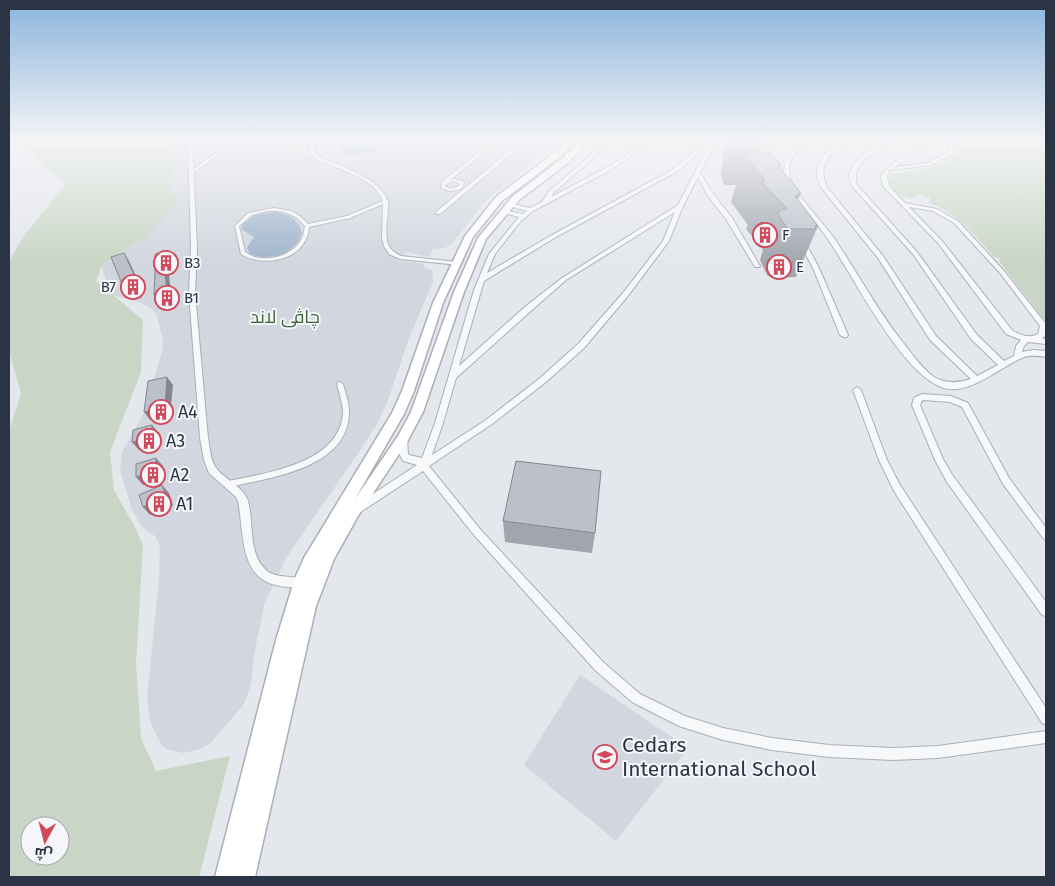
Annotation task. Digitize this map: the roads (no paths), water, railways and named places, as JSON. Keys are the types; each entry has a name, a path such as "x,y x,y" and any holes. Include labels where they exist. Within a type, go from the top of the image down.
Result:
{"main road":[{"path":"245,877 308,606 346,511 408,392 438,303 469,236 499,199 523,180"},
{"path":"225,877 242,816 284,639 300,583 309,563 346,511 403,439 417,412 456,299 487,231 520,194 538,180"}],"street":[{"path":"192,180 194,248 192,293 201,419 210,466 243,500 251,552 258,568 269,578 300,583"},
{"path":"366,180 380,190 387,201 384,233 387,246 393,254 400,257 457,264"},
{"path":"438,213 477,180"},
{"path":"545,202 552,191 565,180"},
{"path":"424,466 434,439 481,280 492,254 530,210 586,180"},
{"path":"481,280 554,236 657,180"},
{"path":"346,511 424,466 490,422 543,380 581,346 666,241 692,180"},
{"path":"703,180 711,196 729,218 756,266"},
{"path":"790,180 831,238 887,326 919,369 930,380 941,384 954,385 976,379 1017,358 1040,353"},
{"path":"821,180 823,186 881,257 933,338 976,379"},
{"path":"851,180 915,253 974,338 1003,365"},
{"path":"885,180 886,186 924,224 951,256 1006,329 1009,337 1018,346 1040,353"},
{"path":"307,226 348,217 387,201"},
{"path":"903,204 935,210 956,222 997,266 1044,328 1042,335 1032,340 1023,341 1018,346 1017,358"},
{"path":"452,376 528,308 564,280 680,206"},
{"path":"272,209 293,213 307,226 306,236 295,250 281,256 260,260 248,257 243,253 236,227 250,214 272,209"},
{"path":"506,209 530,210"},
{"path":"506,209 523,216"},
{"path":"798,234 816,268 844,335"},
{"path":"1006,329 1017,336 1046,342"},
{"path":"1032,340 1040,353"},
{"path":"228,484 302,466 326,451 341,432 346,414 345,396 340,384"},
{"path":"857,390 883,460 897,488 1046,719"},
{"path":"1046,535 1006,481 965,405 951,400 922,398 917,400 916,405 944,469 1046,611"},
{"path":"403,439 404,455 409,460 417,461 424,466 477,532 599,666 636,698 683,722 723,734 772,744 829,751 893,754 938,752 1046,738"},
{"path":"409,460 420,456 434,439"}],"water":[{"path":"275,212 284,214 296,221 302,233 299,240 288,251 281,254 265,257 250,254 247,248 254,237 242,230 242,225 255,215"}],"place":[{"name":"F","path":"765,235"},
{"name":"B3","path":"166,263"},
{"name":"E","path":"779,267"},
{"name":"B7","path":"133,287"},
{"name":"B1","path":"167,298"},
{"name":"A4","path":"161,412"},
{"name":"A3","path":"149,441"},
{"name":"A2","path":"153,475"},
{"name":"A1","path":"159,504"},
{"name":"Cedars International School","path":"605,757"}],"park label":[{"name":"چاڤی لاند","path":"285,317"}]}
